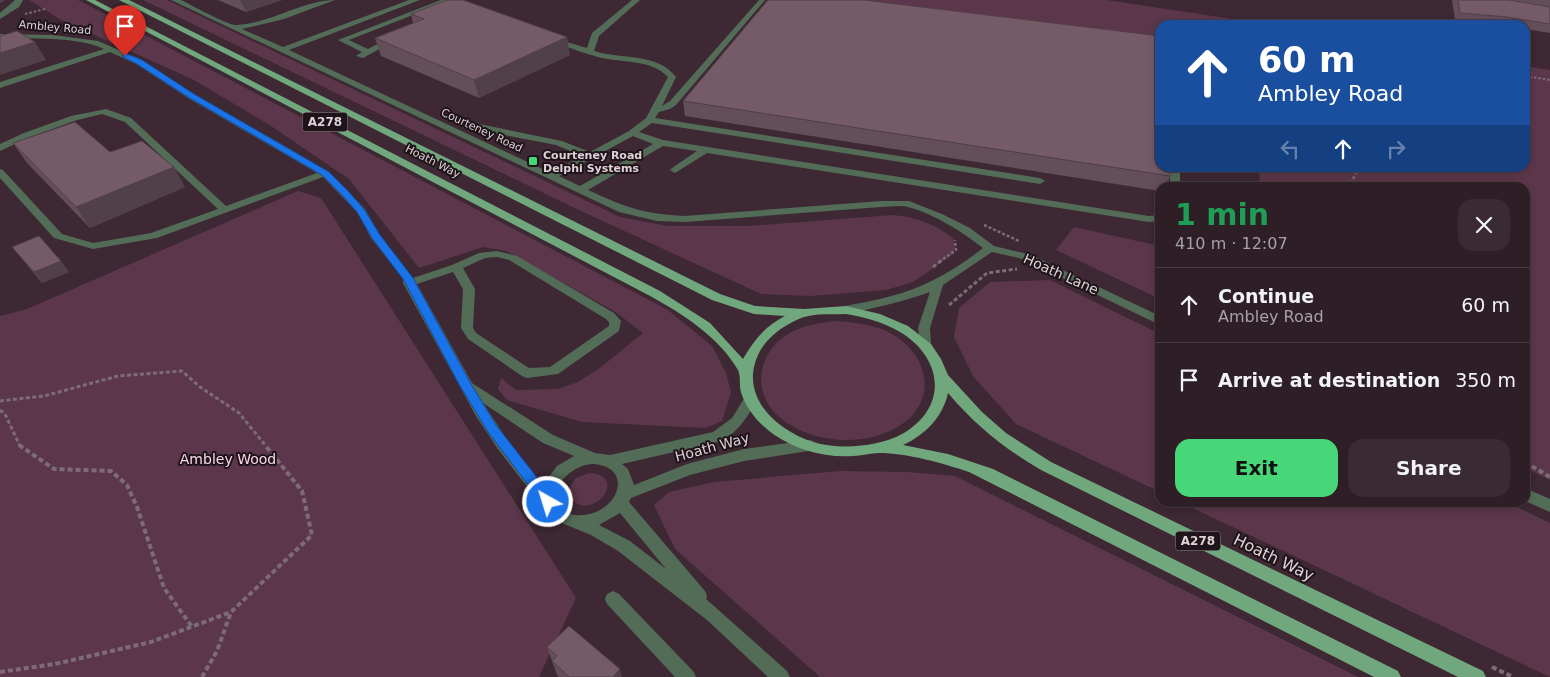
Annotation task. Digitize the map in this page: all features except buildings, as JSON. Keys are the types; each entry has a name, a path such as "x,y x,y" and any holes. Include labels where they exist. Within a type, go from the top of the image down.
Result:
{"main road":[{"name":"Hoath Way","path":"90,0 688,312 714,331 745,370"},
{"name":"Hoath Way","path":"123,0 716,297 754,310 804,314"},
{"path":"846,310 885,319 901,327 925,344 935,360 941,376 942,393 935,410 927,422 916,432 901,441 882,448 854,451 810,446 789,438 760,415 750,401 746,389 745,370 752,353 766,335 782,322 804,314 846,310"},
{"name":"Hoath Way","path":"941,376 976,418 995,434 1032,458 1114,501 1477,677"},
{"name":"A278","path":"882,448 937,455 959,461 988,473 1392,677"}],"street":[{"path":"0,17 16,5 18,0"},
{"name":"Courteney Road","path":"175,0 623,210 665,219 701,219 881,204 908,204 966,230 990,248"},
{"path":"235,28 282,17 331,0"},
{"path":"283,50 310,38 416,0"},
{"path":"369,52 342,40 447,0"},
{"path":"590,52 596,35 636,0"},
{"path":"655,110 667,108 673,103 762,1"},
{"name":"Ambley Road","path":"0,36 53,37 98,43 140,62 191,96 325,174 361,211 376,236 408,278 466,386 503,445 548,502"},
{"path":"545,36 590,52 653,63 670,72 672,77 650,120 632,133 552,176"},
{"path":"360,56 389,44 396,37"},
{"path":"0,85 111,49"},
{"path":"0,148 28,135 74,118 103,111 128,120 225,210"},
{"path":"650,120 794,153 908,182 1130,216 1155,218"},
{"path":"479,127 560,143 591,156"},
{"path":"632,133 661,143 705,150 794,153 918,162 1040,180"},
{"path":"581,190 661,143"},
{"path":"675,170 705,150"},
{"path":"908,182 918,162"},
{"path":"0,172 58,236 93,246 154,236 325,174"},
{"path":"846,310 877,304 938,284 969,265 990,248"},
{"name":"Hoath Lane","path":"990,248 1027,257 1155,319"},
{"path":"409,283 456,267 483,255 497,254 513,258 610,316 615,322 615,328 553,371 527,373 472,336 467,328 468,289 456,267"},
{"path":"925,344 924,328 938,284"},
{"path":"466,386 548,438 594,458 610,461 621,469 628,482 624,499 609,514 598,519 581,522 564,519"},
{"name":"Hoath Way","path":"610,461 717,437 730,430 741,418 750,401"},
{"name":"Hoath Way","path":"624,499 687,470 744,455 810,446"},
{"path":"594,458 578,460 565,466 556,475 550,485 548,502 555,513 564,519 596,530 624,546 713,614 781,677"},
{"path":"1530,496 1550,506"},
{"path":"624,499 713,614"},
{"path":"613,599 687,677"}],"path":[{"path":"1530,77 1550,80"},
{"path":"952,255 956,250 955,239"},
{"path":"946,311 950,303 987,273 1020,268"},
{"path":"0,400 44,396 118,376 182,371 200,387 239,413 302,492 312,535 231,612 141,644 55,664 0,672"},
{"path":"0,410 5,414 20,447 54,469 111,471 127,485 137,507 164,588 192,627"},
{"path":"1530,465 1550,477"},
{"path":"202,677 217,651 231,612"},
{"path":"1486,664 1513,677"}],"green space":[{"path":"29,0 78,0 668,310 712,346 726,373 731,392 722,421 706,428 582,422 507,400 498,389 501,378 516,390 558,389 578,382 601,367 643,333 614,311 506,251 483,247 419,268 349,179 271,126 194,80 61,20"},
{"path":"143,0 167,0 620,217 667,226 748,226 893,215 917,219 939,229 953,238 955,248 952,255 913,282 886,290 810,296 761,294 581,211"},
{"path":"829,0 1107,0 1239,20 1155,20 1155,40"},
{"path":"1530,67 1550,70 1550,480 1530,470 1530,182 1260,182 1259,172 1530,172"},
{"name":"Ambley Wood","path":"298,191 321,198 576,598 539,677 0,677 0,316 27,309"},
{"path":"1074,227 1155,245 1155,297 1056,250"},
{"path":"1050,280 1155,332 1155,490 1016,424 973,376 954,337 959,308 990,282"},
{"path":"836,321 872,326 884,330 900,339 912,350 920,364 924,378 924,392 919,406 909,418 894,429 865,439 833,439 817,436 802,431 788,423 776,414 768,404 761,382 765,360 770,350 788,334 800,328"},
{"path":"840,471 907,472 955,476 1358,677 820,677 675,549 654,505 669,492 714,482"},
{"path":"589,473 601,476 607,482 607,489 596,502 587,505 578,504 569,497 569,488 576,478"},
{"path":"1190,507 1516,507 1550,523 1550,677"}],"place":[{"name":"Courteney Road Delphi Systems","path":"533,161"}],"route":[{"path":"125,56 140,62 191,96 325,174 345,193 361,211 376,236 408,278 466,386 492,429 548,502"}]}
